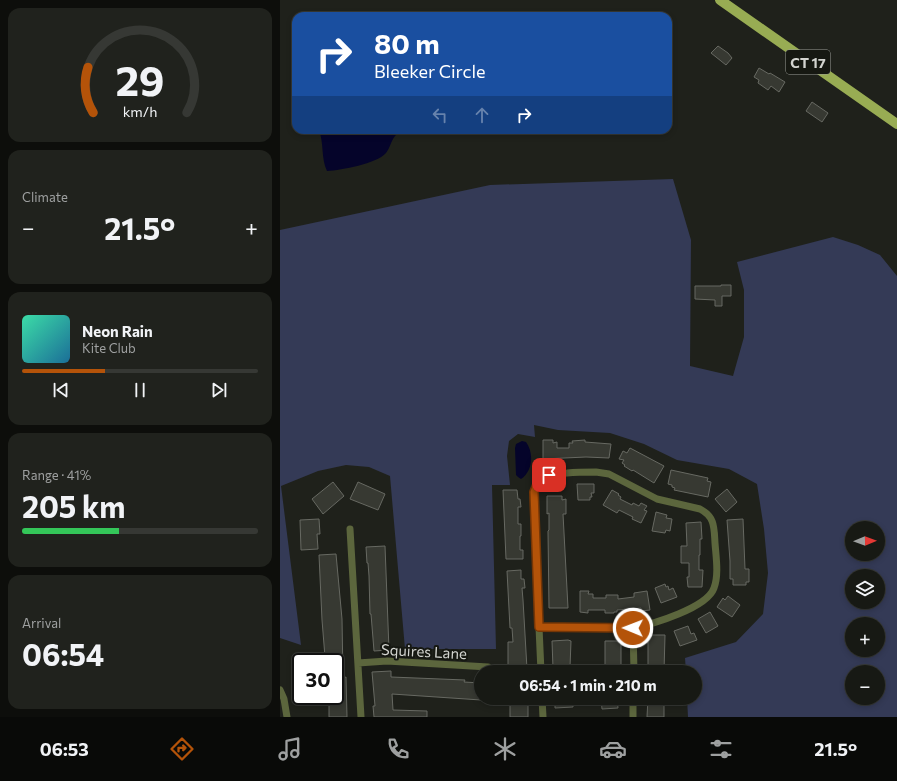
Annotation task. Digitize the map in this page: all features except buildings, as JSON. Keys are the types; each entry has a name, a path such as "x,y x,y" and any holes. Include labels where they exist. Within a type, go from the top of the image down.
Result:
{"main road":[{"name":"CT 17","path":"720,0 897,124"}],"street":[{"path":"539,627 633,628 647,626 661,621 694,606 709,596 715,586 714,526 711,516 707,512 700,509 657,499 609,474 596,472 549,475 541,479 536,487 534,497 539,627 541,665"},
{"path":"350,529 361,717"},
{"path":"633,628 634,665"},
{"name":"Squires Lane","path":"358,663 387,661 474,667"},
{"path":"280,690 284,699 287,717"},
{"path":"542,705 543,717"},
{"path":"633,705 633,717"}],"shaded area":[{"path":"320,134 398,134 392,140 389,149 381,157 350,168 327,171 324,161"},
{"path":"673,179 691,240 690,366 733,376 744,337 744,290 737,262 833,237 858,245 880,255 897,276 897,717 688,717 687,705 702,705 702,665 686,665 685,658 736,642 763,614 768,573 764,529 757,484 729,469 677,460 644,444 610,433 558,430 534,425 535,437 518,434 509,441 507,456 510,485 492,485 496,649 405,649 390,476 369,467 346,465 318,471 281,486 301,645 280,638 280,230 490,185"},
{"path":"522,441 526,442 529,446 531,462 528,471 521,479 516,475 515,448 516,444"}],"route":[{"path":"549,475 538,482 534,492 539,627 633,628"}]}
